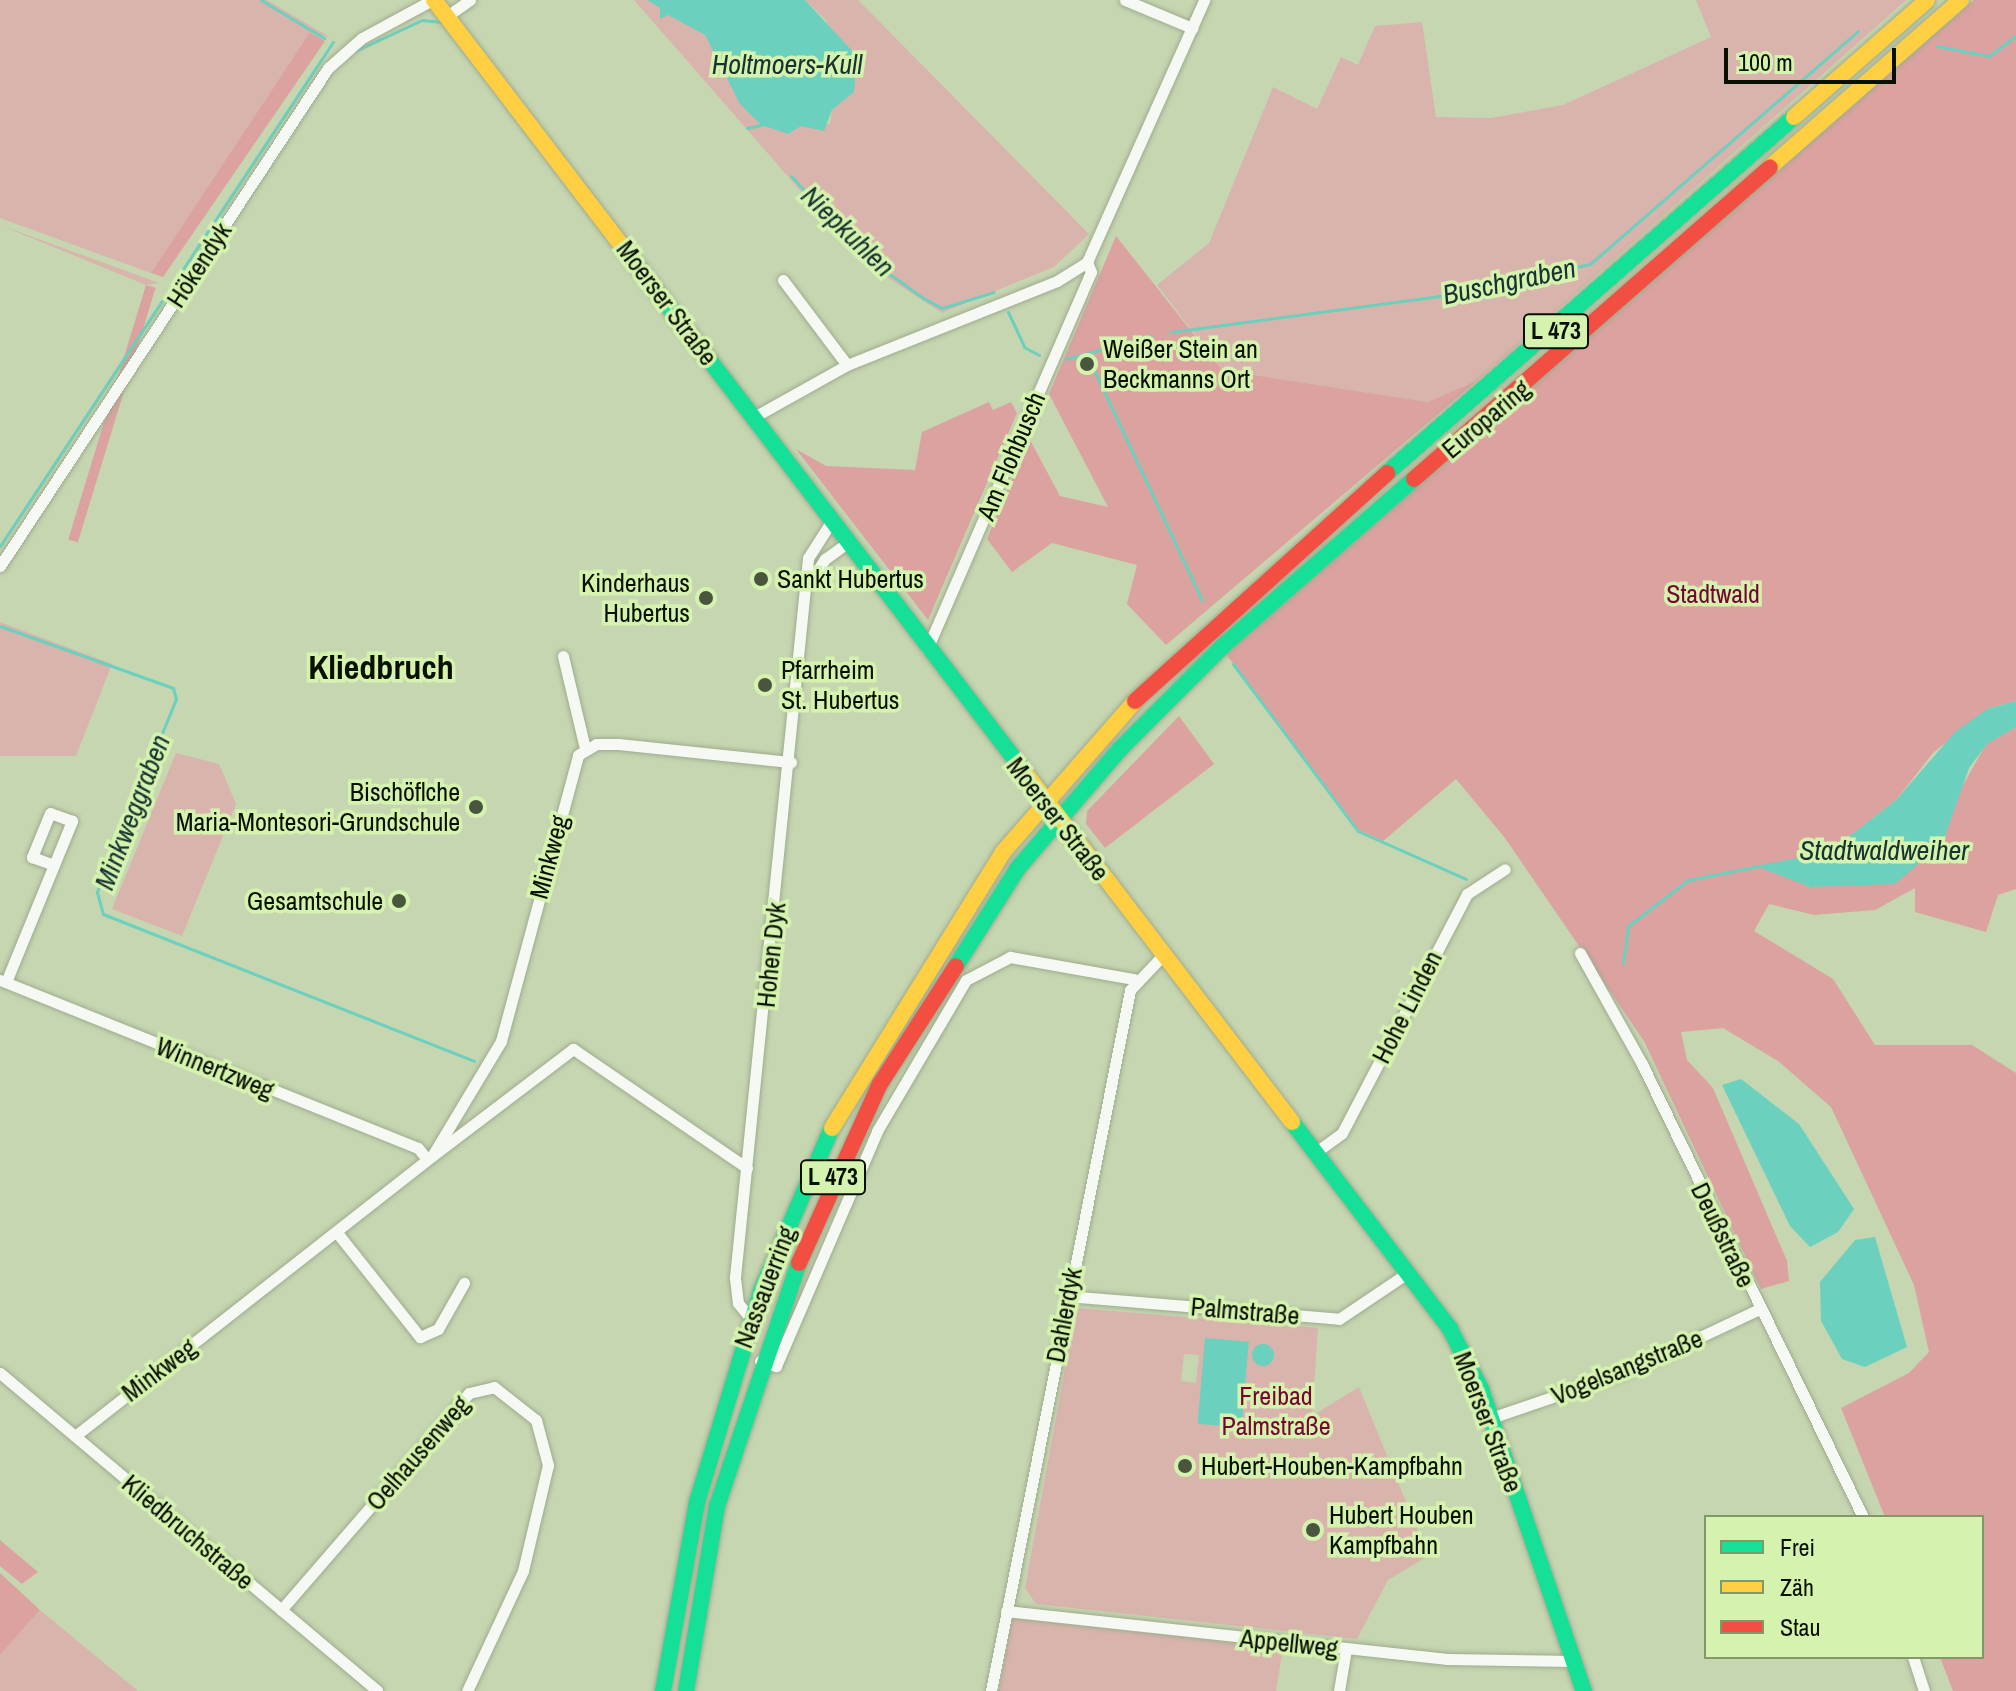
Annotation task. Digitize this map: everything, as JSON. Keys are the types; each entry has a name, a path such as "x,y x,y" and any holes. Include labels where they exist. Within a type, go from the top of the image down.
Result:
{"main road":[{"name":"Moerser Straße","path":"433,0 754,417 1043,801 1409,1272 1468,1359 1584,1691"},
{"name":"Europaring","path":"1043,801 1210,628 1927,0"},
{"name":"Europaring","path":"1060,819 1227,642 1961,0"},
{"name":"Nassauerring","path":"663,1691 697,1502 751,1319 817,1156 906,993 1043,801"},
{"name":"Nassauerring","path":"686,1691 717,1506 835,1172 880,1084 971,933 1060,819"}],"street":[{"name":"Hökendyk","path":"0,566 328,68 362,38 433,0"},
{"path":"447,16 470,0"},
{"path":"1125,0 1192,28"},
{"name":"Am Flohbusch","path":"927,649 1091,272 1087,262 1204,0"},
{"path":"754,417 847,365 1057,281 1087,262"},
{"path":"783,280 847,365"},
{"name":"Hohen Dyk","path":"751,1319 738,1303 735,1277 813,541 831,522"},
{"path":"808,586 825,559 847,543"},
{"path":"563,656 585,748 619,744 791,762"},
{"name":"Minkweg","path":"430,1158 501,1041 571,772 585,748"},
{"path":"3,981 54,865 72,821 50,813 32,857 54,865"},
{"name":"Hohe Linden","path":"1316,1152 1342,1133 1467,894 1505,869"},
{"name":"Deußstraße","path":"1580,953 1862,1515"},
{"path":"1134,979 1164,954"},
{"name":"Nassauerring","path":"768,1364 877,1131 966,980 1010,957 1134,979"},
{"name":"Dahlerdyk","path":"991,1691 1067,1296 1134,979"},
{"name":"Winnertzweg","path":"3,981 418,1148 430,1158"},
{"name":"Minkweg","path":"75,1436 573,1049 747,1168"},
{"path":"338,1234 420,1337 438,1329 464,1283"},
{"name":"Palmstraße","path":"1067,1296 1339,1319 1409,1272"},
{"name":"Vogelsangstraße","path":"1491,1418 1628,1371 1759,1309"},
{"name":"Kliedbruchstraße","path":"0,1373 377,1691"},
{"name":"Oelhausenweg","path":"281,1610 469,1393 494,1387 536,1420 548,1465 523,1571 467,1691"},
{"name":"Appellweg","path":"1006,1611 1346,1649 1514,1664 1573,1661"},
{"path":"1339,1691 1346,1649"},
{"path":"1914,1659 1924,1691"}],"green space":[{"path":"0,0 267,0 331,38 310,32 151,273 0,218"},
{"path":"634,0 647,0 705,35 726,76 801,126 830,124 832,110 854,92 826,20 805,0 858,0 1089,234 1054,267 942,313 870,266 838,234"},
{"path":"1696,0 1906,0 1478,380 1428,402 1222,370 1157,285 1209,243 1273,87 1317,109 1341,57 1358,65 1375,26 1422,22 1436,117 1491,118 1563,105 1711,37"},
{"name":"Stadtwald","path":"1974,0 2016,0 2016,701 1987,709 1933,753 1896,800 1829,852 1786,863 1808,887 1839,885 1957,796 1986,744 2016,727 2016,889 1998,895 1986,932 1915,912 1915,888 1875,910 1814,915 1769,904 1754,931 1833,979 1875,1045 1972,1045 2016,1073 2016,1691 1953,1691 1941,1659 1984,1659 1984,1515 1884,1515 1841,1408 1909,1373 1929,1352 1914,1285 1831,1107 1778,1061 1723,1028 1681,1032 1687,1060 1713,1088 1787,1261 1789,1281 1761,1289 1644,1041 1505,838 1456,779 1383,841 1359,830 1226,654"},
{"path":"310,32 325,41 163,277 151,273"},
{"path":"0,225 159,283 146,285"},
{"path":"1116,236 1222,370 1428,402 1478,380 1166,645 1127,604 1137,565 1052,543 1012,572 987,539 1029,438 1060,496 1108,507 1049,394"},
{"path":"146,285 156,288 78,542 68,539"},
{"path":"989,402 993,410 1011,402 1017,413 928,620 796,449 826,466 915,470 922,432"},
{"path":"0,622 112,664 76,756 0,756"},
{"path":"1179,716 1214,764 1105,848 1086,824 1087,811"},
{"path":"176,753 219,764 236,804 182,936 112,909"},
{"name":"Hubert-Houben-Kampfbahn","path":"1076,1308 1318,1328 1312,1416 1359,1387 1428,1556 1388,1580 1357,1639 1036,1604 1025,1588","holes":["1184,1354 1199,1355 1196,1383 1181,1381"]},
{"path":"0,1540 38,1572 22,1584 0,1566"},
{"path":"0,1573 40,1610 0,1655"},
{"path":"40,1610 138,1691 0,1691 0,1655"},
{"path":"1012,1618 1283,1648 1276,1691 999,1691"}],"water":[{"name":"Holtmoers-Kull","path":"647,0 805,0 857,56 854,92 832,110 824,131 801,126 788,134 761,125 740,104 705,35 668,15 660,19 660,8"},
{"name":"Stadtwaldweiher","path":"2016,701 2016,727 1987,744 1969,768 1943,842 1895,884 1810,887 1756,866 1829,852 1896,800 1955,732 1987,709"},
{"path":"1741,1079 1799,1124 1854,1209 1838,1232 1810,1247 1790,1226 1722,1085"},
{"path":"1875,1237 1907,1347 1865,1367 1842,1359 1821,1321 1820,1282 1855,1240"},
{"path":"1205,1338 1249,1342 1241,1428 1198,1424"},
{"path":"1263,1344 1274,1355 1263,1366 1252,1355"}],"waterway":[{"path":"261,0 324,38"},
{"path":"353,52 422,20 442,22"},
{"name":"Buschgraben","path":"1171,332 1450,295 1590,264 1858,31"},
{"name":"Buschgraben","path":"1937,46 1989,56 2016,36"},
{"path":"0,546 333,42"},
{"path":"747,128 761,125"},
{"name":"Niepkuhlen","path":"791,176 866,257 923,298 942,308 994,292"},
{"name":"Niepkuhlen","path":"1008,312 1024,347 1039,355"},
{"name":"Buschgraben","path":"1066,359 1151,336"},
{"name":"Buschgraben","path":"1087,355 1202,600"},
{"name":"Minkweggraben","path":"0,626 173,688 176,699 97,892 103,914 474,1061"},
{"name":"Buschgraben","path":"1233,664 1358,831 1466,879"},
{"path":"1623,963 1628,926 1688,880 1759,866"}],"traffic: fast":[{"path":"1387,473 1794,117"},
{"path":"636,264 1026,774"},
{"path":"956,966 1018,868 1120,749 1223,646 1414,479"},
{"path":"1292,1122 1450,1329 1481,1389 1584,1691"},
{"path":"663,1691 697,1502 761,1291 832,1128"},
{"path":"686,1691 717,1506 799,1263"}],"traffic: slow":[{"path":"434,0 636,264"},
{"path":"1794,117 1927,0"},
{"path":"1770,167 1961,0"},
{"path":"832,1128 1003,852 1135,701"},
{"path":"1026,774 1292,1122"}],"traffic: jam":[{"path":"1414,479 1770,167"},
{"path":"1135,701 1387,473"},
{"path":"799,1263 880,1084 956,966"}],"place":[{"name":"Weißer Stein an Beckmanns Ort","path":"1087,364"},
{"name":"Sankt Hubertus","path":"761,579"},
{"name":"Kinderhaus Hubertus","path":"706,598"},
{"name":"Pfarrheim St. Hubertus","path":"765,685"},
{"name":"Bischöflche Maria-Montesori-Grundschule","path":"476,807"},
{"name":"Gesamtschule","path":"399,901"},
{"name":"Hubert-Houben-Kampfbahn","path":"1185,1466"},
{"name":"Hubert Houben Kampfbahn","path":"1313,1530"}],"district":[{"name":"Kliedbruch","path":"381,668"}],"park label":[{"name":"Freibad Palmstraße","path":"1276,1411"}]}
